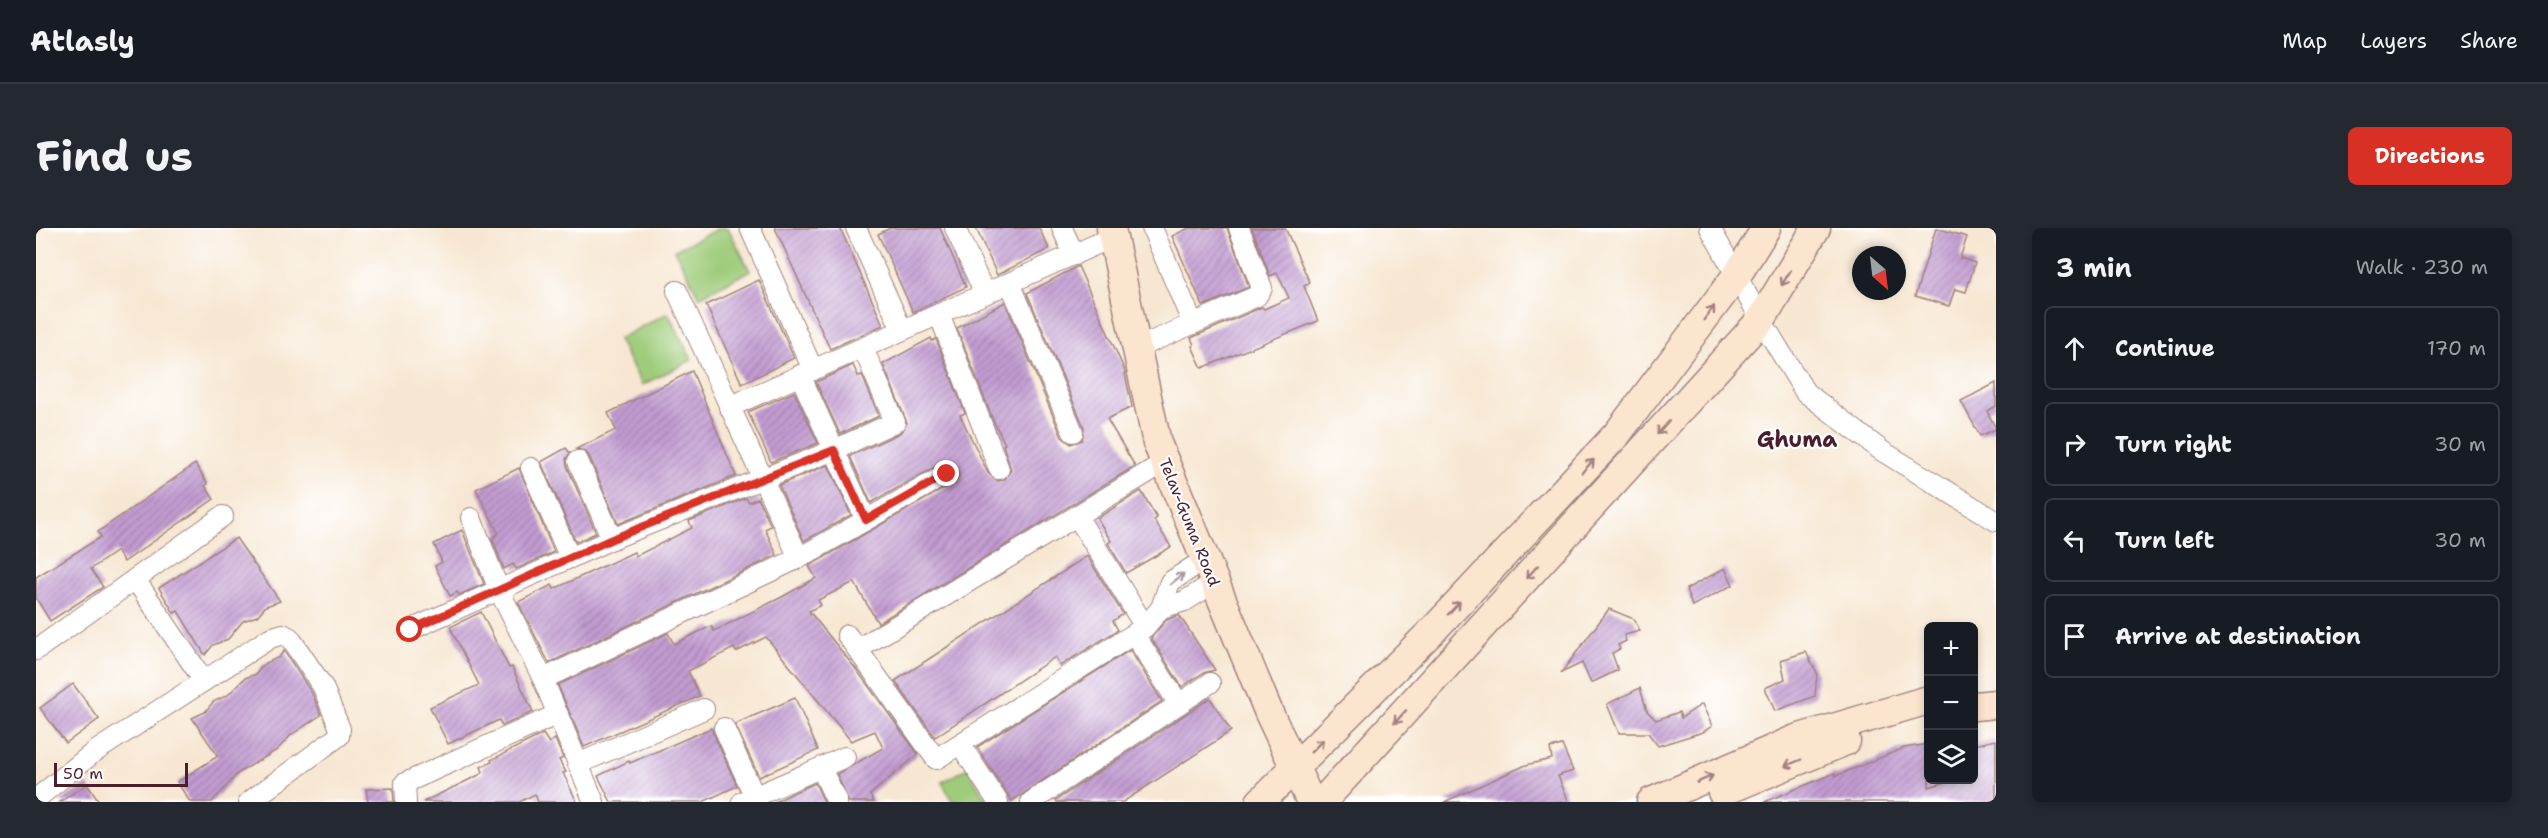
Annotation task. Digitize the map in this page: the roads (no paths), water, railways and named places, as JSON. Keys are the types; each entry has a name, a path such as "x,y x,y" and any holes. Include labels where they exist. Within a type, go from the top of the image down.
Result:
{"street":[{"path":"750,228 807,372 834,450 866,520"},
{"path":"856,228 903,330"},
{"path":"955,228 986,294"},
{"path":"1062,228 1074,255"},
{"path":"1152,228 1193,324"},
{"path":"1137,348 1257,296 1262,288 1239,228"},
{"path":"1710,228 1761,320 1806,392 1882,451 1996,521"},
{"path":"1260,802 1436,627 1617,434 1737,275 1766,228"},
{"path":"1323,802 1761,320 1816,228"},
{"path":"729,406 1074,255 1112,233"},
{"name":"Telav-Guma Road","path":"1112,233 1158,443 1269,713 1311,802"},
{"path":"1010,283 1073,432"},
{"path":"677,291 799,558"},
{"path":"939,314 999,469"},
{"path":"410,630 612,539 834,450 895,422 863,348"},
{"path":"578,461 612,539"},
{"path":"1165,462 1077,516 853,642 936,759 1140,630 1161,608 1185,601 1210,570"},
{"path":"531,468 570,558"},
{"path":"543,678 799,558 947,474"},
{"path":"36,650 223,516"},
{"path":"1077,516 1179,704"},
{"path":"471,518 499,590 543,678 594,802"},
{"path":"135,579 204,681"},
{"path":"36,799 93,753 270,638 283,634 290,638 323,687 340,729 339,736 249,802"},
{"path":"1031,802 1210,683"},
{"path":"1651,802 1796,739 1924,701"},
{"path":"578,764 704,709"},
{"path":"406,802 405,783 558,714"},
{"path":"1699,802 1844,741 1924,719"},
{"path":"724,728 751,800 845,757"},
{"path":"960,744 999,802"},
{"path":"821,768 837,802"}],"district":[{"name":"Ghuma","path":"1797,439"}]}
